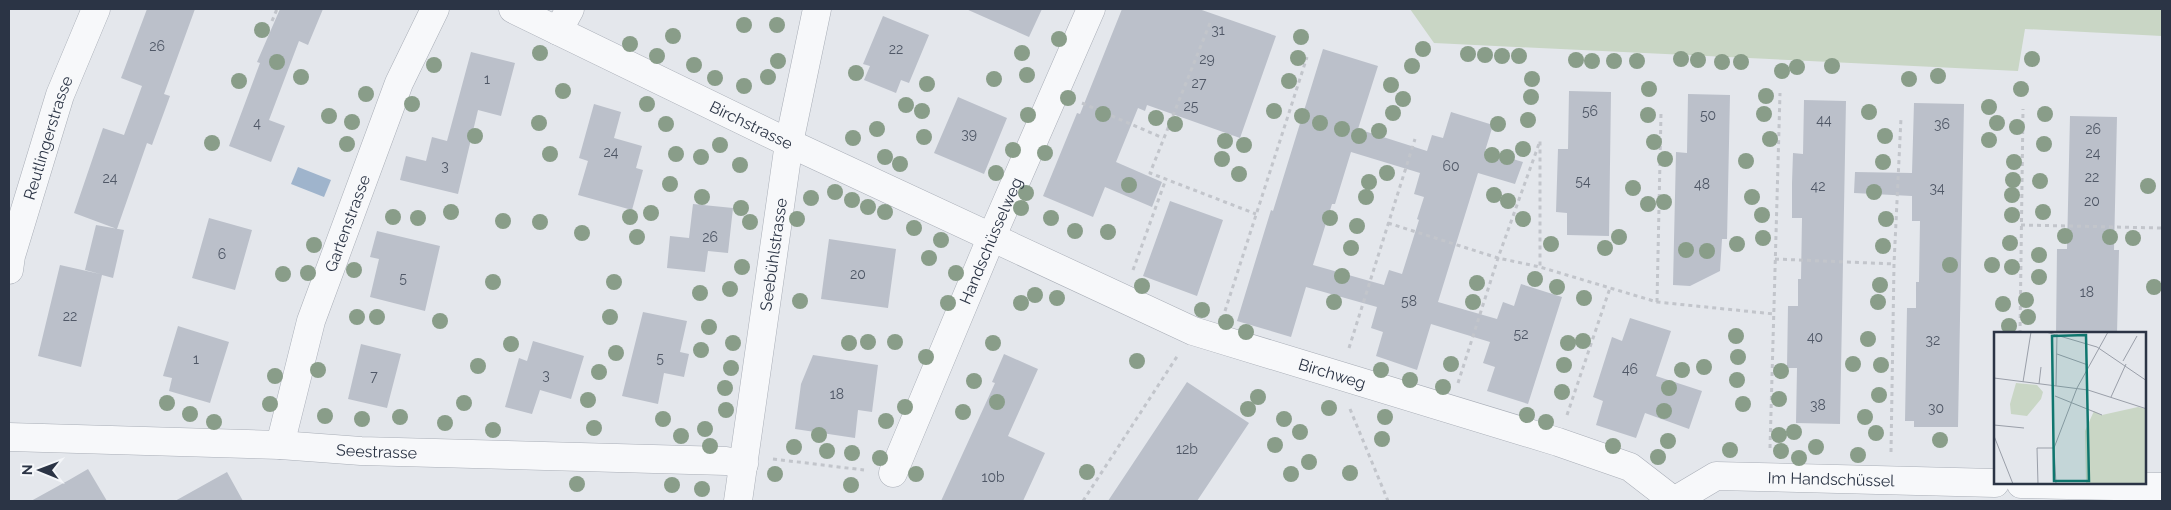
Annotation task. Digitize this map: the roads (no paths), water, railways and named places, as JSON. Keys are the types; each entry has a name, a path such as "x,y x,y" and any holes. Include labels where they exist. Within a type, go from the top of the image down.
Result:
{"street":[{"name":"Reutlingerstrasse","path":"10,260 60,95 96,9"},
{"name":"Gartenstrasse","path":"280,445 311,321 399,83 435,9"},
{"name":"Birchstrasse","path":"513,9 564,20 789,144 992,236"},
{"name":"Seebühlstrasse","path":"738,501 789,144 817,9"},
{"name":"Handschüsselweg","path":"894,473 992,236 1091,9"},
{"name":"Birchweg","path":"992,236 1123,299 1204,335 1558,442 1630,467 1674,501"},
{"name":"Seestrasse","path":"9,437 280,445 361,451 744,460"},
{"name":"Im Handschüssel","path":"1674,501 1716,476 1769,479 1994,483"},
{"path":"2092,485 2162,486"}],"water":[{"path":"298,167 331,180 324,197 291,184"}]}
